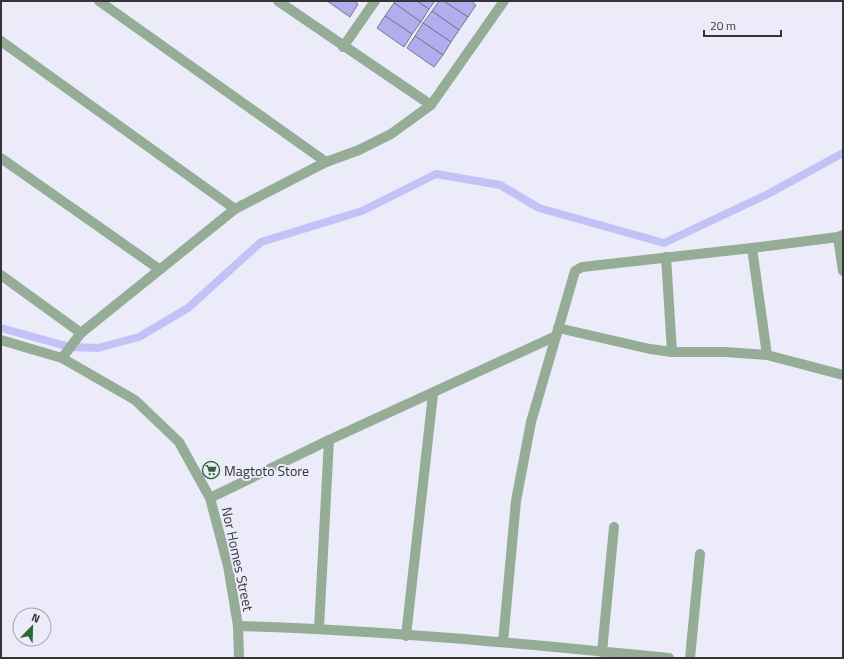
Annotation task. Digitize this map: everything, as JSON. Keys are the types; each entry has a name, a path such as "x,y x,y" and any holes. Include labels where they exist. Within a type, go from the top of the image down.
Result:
{"street":[{"path":"99,1 326,162"},
{"path":"278,1 431,106"},
{"path":"344,47 375,1"},
{"path":"62,358 81,333 235,209 326,162 359,150 391,134 431,106 504,1"},
{"path":"1,40 235,209"},
{"path":"1,158 159,270"},
{"path":"503,642 516,500 531,422 575,271 578,268 666,257 841,239 843,271"},
{"path":"752,248 767,355"},
{"path":"666,257 672,352"},
{"path":"1,275 81,333"},
{"path":"210,498 329,440 433,394 557,332 672,352 725,352 767,355 843,376"},
{"name":"Nor Homes Street","path":"1,340 62,358 135,400 179,442 210,498 228,566 238,626 239,658"},
{"path":"406,636 433,394"},
{"path":"319,628 329,440"},
{"path":"602,652 614,527"},
{"path":"690,658 700,554"},
{"path":"238,626 319,628 406,636 503,642 669,658"}],"building":[{"path":"327,1 354,1 358,4 350,17"},
{"path":"395,1 417,1 429,9 421,22 394,3"},
{"path":"417,1 435,1 429,9"},
{"path":"439,1 444,1 468,17 459,30 432,11"},
{"path":"444,1 471,1 476,5 468,17"},
{"path":"394,3 421,22 412,34 385,16"},
{"path":"432,11 459,30 451,42 423,23"},
{"path":"385,16 412,34 404,47 377,28"},
{"path":"423,23 451,42 443,55 415,36"},
{"path":"415,36 443,55 434,67 407,48"}],"waterway":[{"path":"1,328 70,347 98,348 139,337 188,308 261,242 362,211 436,174 500,185 539,208 664,243 768,194 843,153"}],"place":[{"name":"Magtoto Store","path":"211,470"}]}
